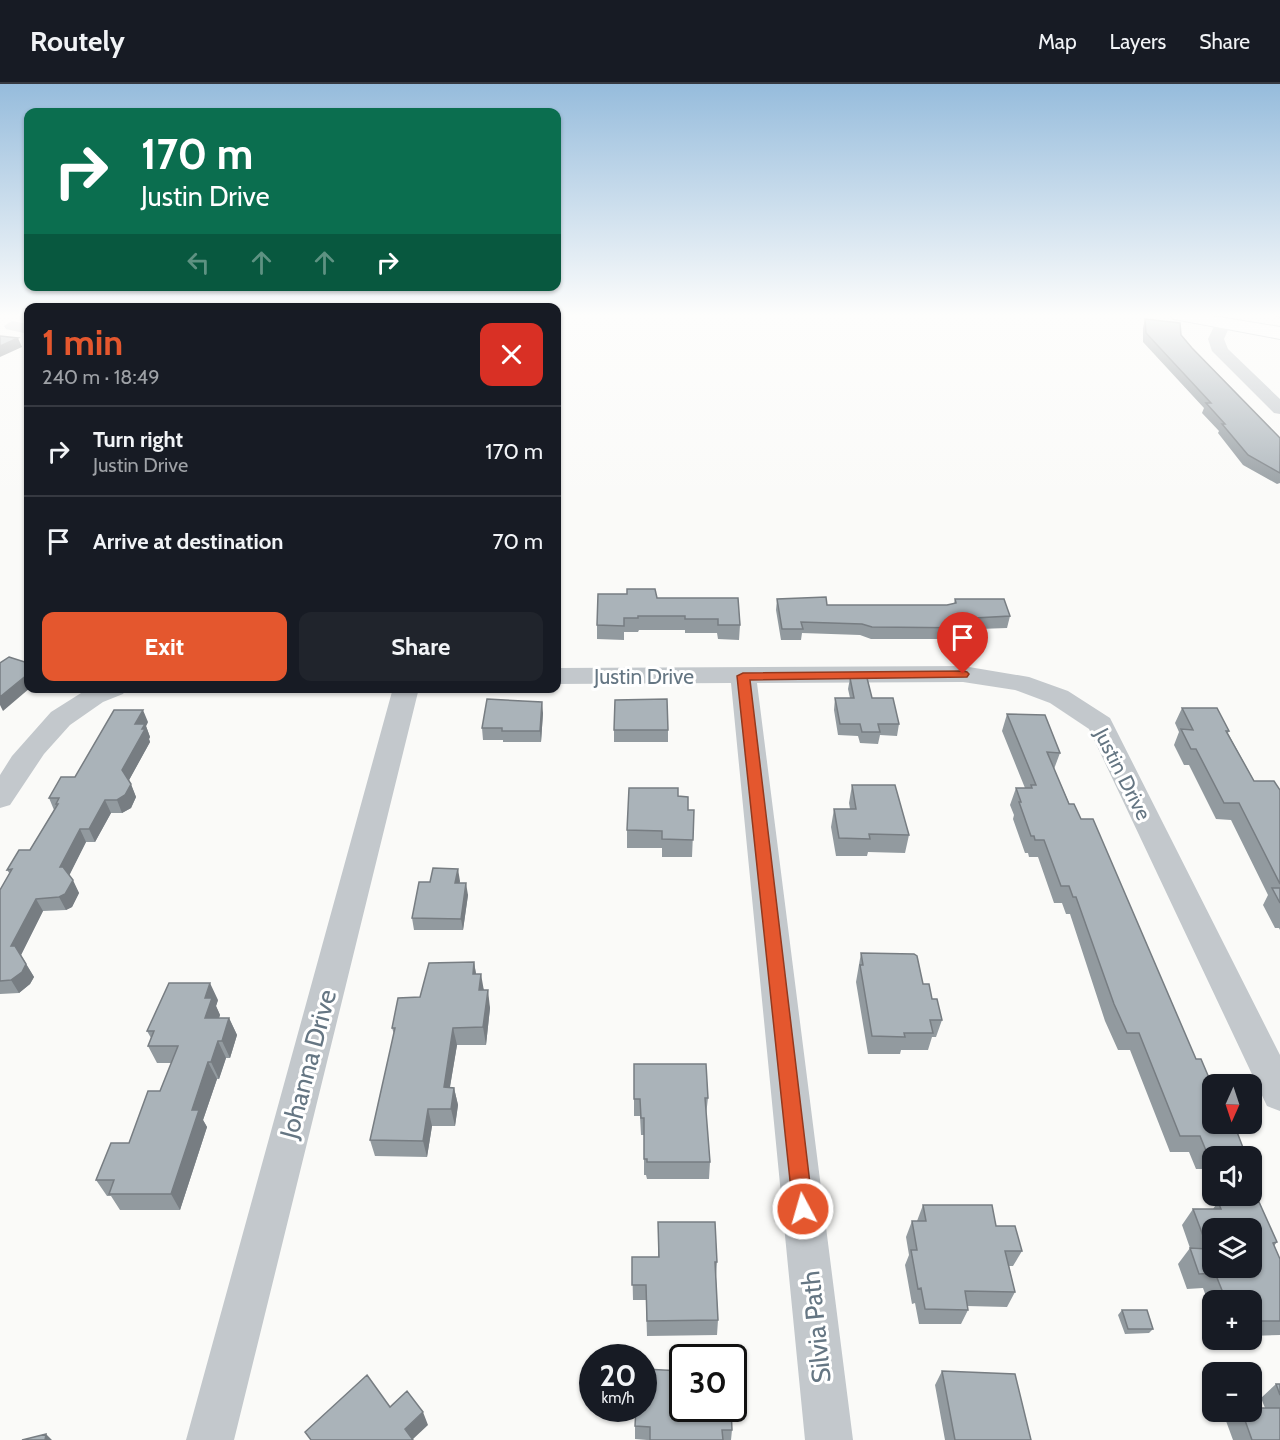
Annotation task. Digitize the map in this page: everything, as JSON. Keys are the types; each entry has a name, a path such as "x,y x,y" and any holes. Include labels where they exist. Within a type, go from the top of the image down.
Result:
{"street":[{"path":"1248,378 1280,409"},
{"name":"Justin Drive","path":"561,676 963,674 1020,683 1059,697 1101,724 1280,1094"},
{"name":"Silvia Path","path":"743,676 829,1440"},
{"path":"0,798 13,757 49,727 104,693"},
{"name":"Johanna Drive","path":"210,1440 405,693"}],"building":[{"path":"1188,378 1222,378 1280,438 1280,473 1248,455 1206,403 1211,403"},
{"path":"627,589 655,589 657,598 738,598 740,625 718,625 718,619 685,619 685,616 638,616 638,618 624,618 624,626 597,625 598,594 627,594"},
{"path":"826,597 827,605 947,605 956,603 955,599 1004,599 1010,616 975,618 979,628 872,627 862,624 801,622 803,629 782,629 777,599"},
{"path":"9,657 24,662 24,677 0,697 0,663"},
{"path":"866,674 872,698 893,698 899,724 878,724 880,732 862,732 860,724 840,724 835,698 854,698 850,678"},
{"path":"487,699 542,702 540,731 502,731 502,728 482,728"},
{"path":"667,699 668,730 614,730 615,700"},
{"path":"1182,708 1217,708 1229,731 1226,731 1254,781 1274,781 1280,790 1280,884 1239,803 1224,803 1196,749 1191,749 1181,729 1193,730"},
{"path":"114,710 143,710 135,724 145,724 142,729 145,729 122,770 131,784 125,795 117,800 105,800 89,829 80,829 60,867 63,867 73,880 65,894 59,897 36,899 11,946 15,946 26,964 22,972 11,980 0,981 0,890 12,869 7,870 19,850 30,850 58,804 56,804 59,798 49,798 61,777 75,777"},
{"path":"1007,714 1045,715 1060,753 1047,752 1069,804 1074,804 1081,819 1093,819 1196,1059 1201,1059 1207,1074 1202,1074 1202,1134 1238,1134 1242,1146 1204,1146 1200,1136 1180,1136 1139,1033 1127,1033 1114,1004 1076,897 1073,897 1069,886 1061,886 1044,840 1035,840 1034,836 1031,836 1016,788 1032,788 1031,785 1036,785"},
{"path":"852,785 895,785 909,835 869,834 870,839 839,838 834,809 856,809"},
{"path":"629,788 678,788 678,796 688,797 688,810 694,810 693,840 662,839 662,831 627,830"},
{"path":"433,868 458,869 455,883 466,883 461,919 412,918 419,882 430,882"},
{"path":"1272,888 1280,888 1280,903"},
{"path":"861,953 914,954 917,956 923,984 929,984 932,999 937,999 942,1020 930,1020 933,1033 904,1033 905,1037 872,1036 860,965 863,965"},
{"path":"474,962 473,974 481,974 479,990 488,990 483,1027 453,1028 444,1087 454,1088 451,1109 428,1109 423,1141 370,1140 395,1028 392,1028 398,998 420,997 429,963"},
{"path":"169,983 210,983 205,998 212,998 205,1018 229,1018 222,1041 218,1041 211,1062 208,1062 192,1110 199,1110 171,1194 109,1194 114,1180 96,1180 111,1143 129,1143 148,1091 160,1091 178,1046 148,1046 154,1031 147,1031"},
{"path":"634,1064 706,1064 708,1098 705,1098 710,1162 647,1162 647,1159 644,1159 644,1118 641,1118 640,1099 634,1099"},
{"path":"923,1205 992,1205 996,1226 1015,1226 1022,1251 1005,1251 1015,1292 965,1291 968,1310 925,1309 921,1288 918,1289 911,1250 917,1250 912,1221 926,1221"},
{"path":"1220,1206 1261,1206 1277,1242 1273,1243 1280,1259 1280,1321 1262,1321 1262,1290 1222,1290 1217,1278 1262,1278 1262,1218 1202,1218 1202,1233 1193,1209 1221,1209"},
{"path":"658,1222 715,1222 718,1320 647,1321 646,1285 632,1285 632,1257 659,1257"},
{"path":"1190,1248 1202,1249 1202,1274 1199,1274"},
{"path":"1122,1310 1147,1310 1153,1329 1128,1329"},
{"path":"657,1370 669,1370 669,1422 732,1422 732,1430 722,1430 723,1440 650,1440 650,1427 635,1426 635,1422 657,1422"},
{"path":"942,1371 1015,1374 1031,1440 955,1440"},
{"path":"367,1375 390,1407 407,1391 423,1412 405,1429 413,1440 311,1440 305,1432"},
{"path":"1262,1408 1280,1408 1280,1440 1252,1440 1246,1422 1262,1422"},
{"path":"46,1434 45,1440 22,1440"}],"route":[{"path":"803,1209 743,676 963,674"}]}
